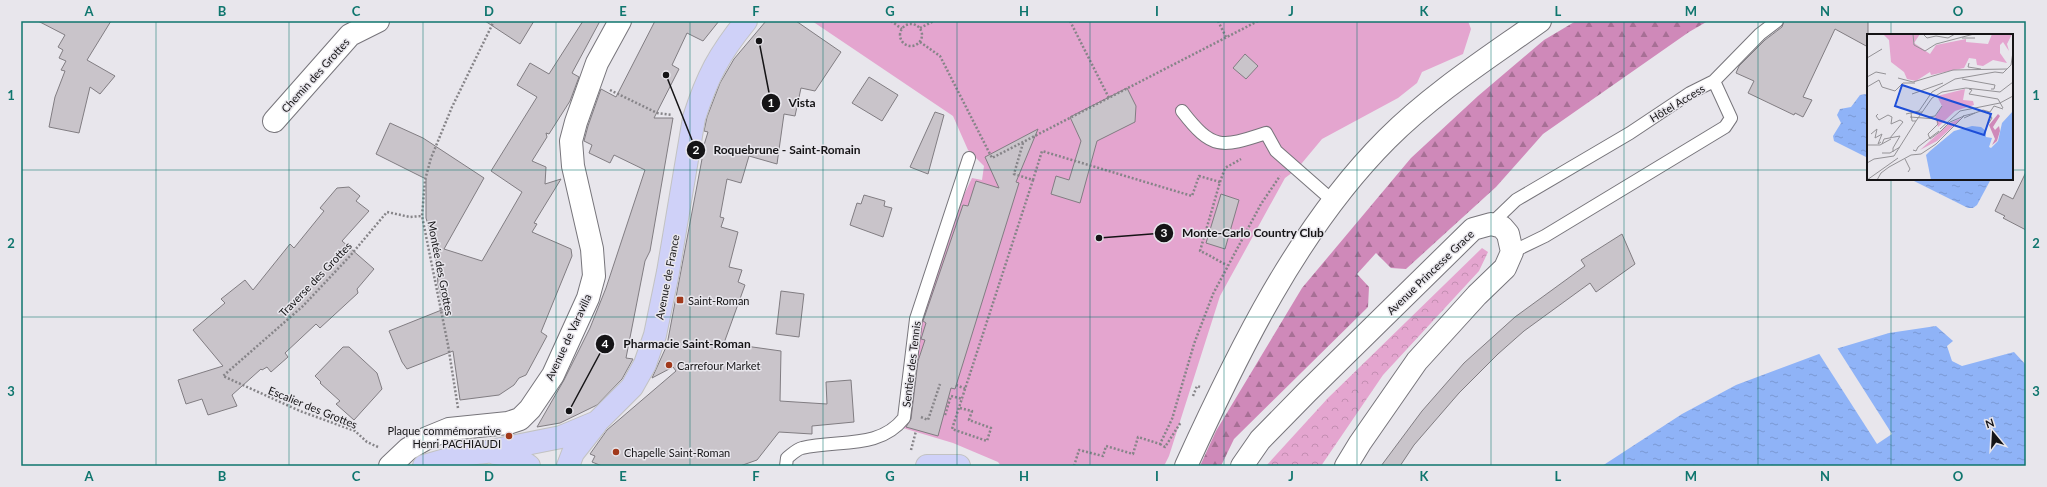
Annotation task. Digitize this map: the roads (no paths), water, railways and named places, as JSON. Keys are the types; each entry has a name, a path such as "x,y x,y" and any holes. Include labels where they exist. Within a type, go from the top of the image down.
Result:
{"main road":[{"name":"Avenue de France","path":"424,466 466,454 486,452 561,437 597,422 632,387 645,364 656,335 694,118 711,71 728,44 746,21"},
{"path":"568,466 573,453 597,422"},
{"path":"486,452 504,454 522,460 529,466"},
{"path":"927,466 959,466"}],"street":[{"name":"Chemin des Grottes","path":"274,121 350,35 378,21"},
{"name":"Avenue de Varavilla","path":"385,457 408,449 427,438 449,429 508,424 520,419 530,409 553,375 588,298 594,276 592,249 573,166 572,141 576,122 597,63 620,21"},
{"path":"1186,466 1219,393 1259,320 1305,240 1332,200 1388,138 1444,90 1540,21"},
{"path":"1346,466 1360,443 1417,361 1477,295 1505,268 1512,252 1508,234 1502,227 1491,224"},
{"name":"Avenue Princesse Grace","path":"1242,466 1260,440 1473,229 1491,224"}],"lane":[{"path":"1714,82 1760,34 1777,21"},
{"name":"Hôtel Access","path":"1491,224 1516,200 1630,133 1690,93 1714,82 1731,118 1725,127 1541,238 1512,252"},
{"path":"1182,111 1196,129 1215,142 1236,143 1266,133 1276,151 1332,200"},
{"name":"Sentier des Tennis","path":"786,466 787,458 801,448 874,439 886,435 897,428 904,418 916,320 969,158"}],"water":[{"path":"1867,94 1867,158 1834,141 1833,136 1841,123 1837,115 1840,109 1851,107 1860,95"},
{"path":"1912,180 1990,180 1977,205 1973,208 1968,208"},
{"path":"1936,326 1953,341 1947,346 1952,361 1962,366 2014,352 2026,365 2026,466 1602,466 1682,414 1736,385 1819,354 1889,333"}],"place":[{"name":"Vista","path":"759,41"},
{"name":"Roquebrune - Saint-Romain","path":"666,75"},
{"name":"Monte-Carlo Country Club","path":"1099,238"},
{"name":"Saint-Roman","path":"680,300"},
{"name":"Carrefour Market","path":"669,365"},
{"name":"Pharmacie Saint-Roman","path":"569,411"},
{"name":"Plaque commémorative Henri PACHIAUDI","path":"509,436"},
{"name":"Chapelle Saint-Roman","path":"616,452"}]}
